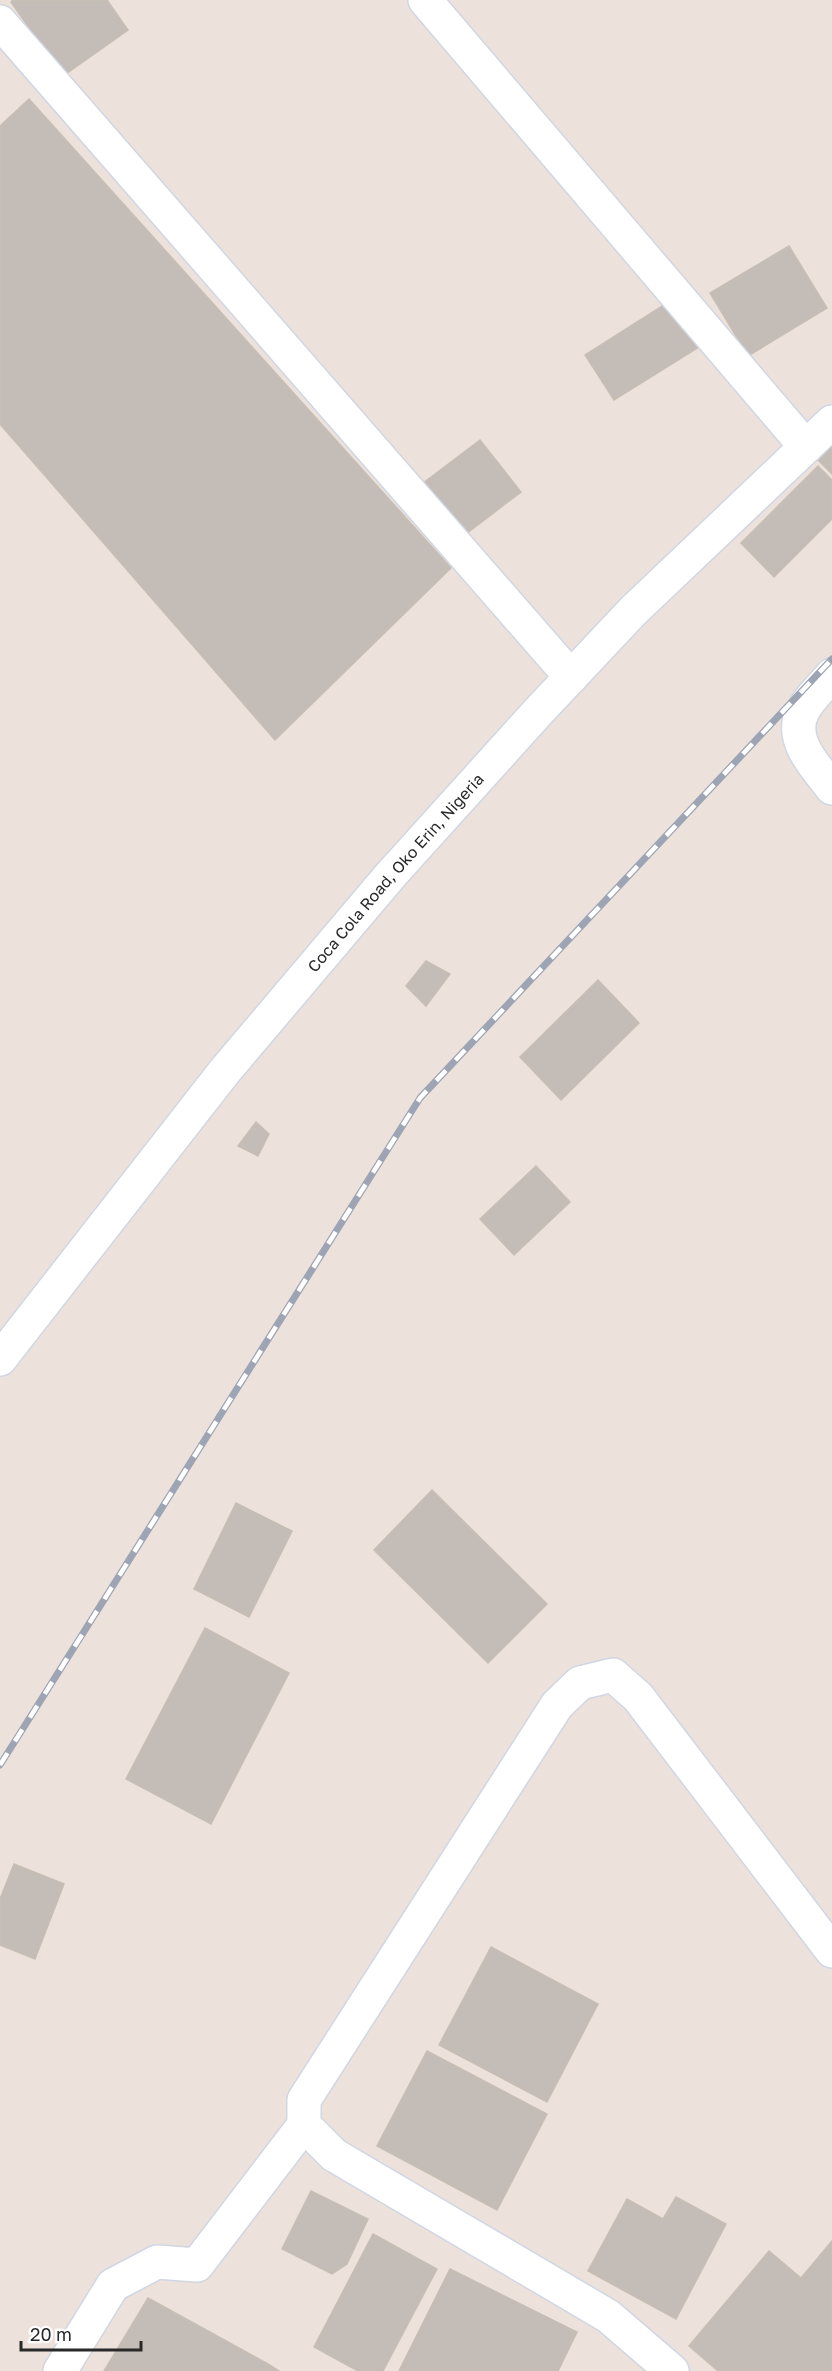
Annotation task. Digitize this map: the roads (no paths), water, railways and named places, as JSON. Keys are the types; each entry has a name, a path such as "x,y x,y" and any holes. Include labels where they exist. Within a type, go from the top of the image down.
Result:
{"street":[{"path":"425,0 806,447"},
{"path":"0,22 571,677"},
{"name":"Coca Cola Road, Oko Erin, Nigeria","path":"0,1359 232,1064 389,877 633,610 832,422"},
{"path":"832,675 802,712 798,727 802,748 832,788"},
{"path":"60,2371 113,2285 157,2262 197,2265 304,2125 304,2100 557,1705 580,1683 614,1675 638,1696 832,1951"},
{"path":"304,2125 334,2155 608,2316 672,2371"}],"railway":[{"path":"0,1765 420,1098 832,659"}]}
